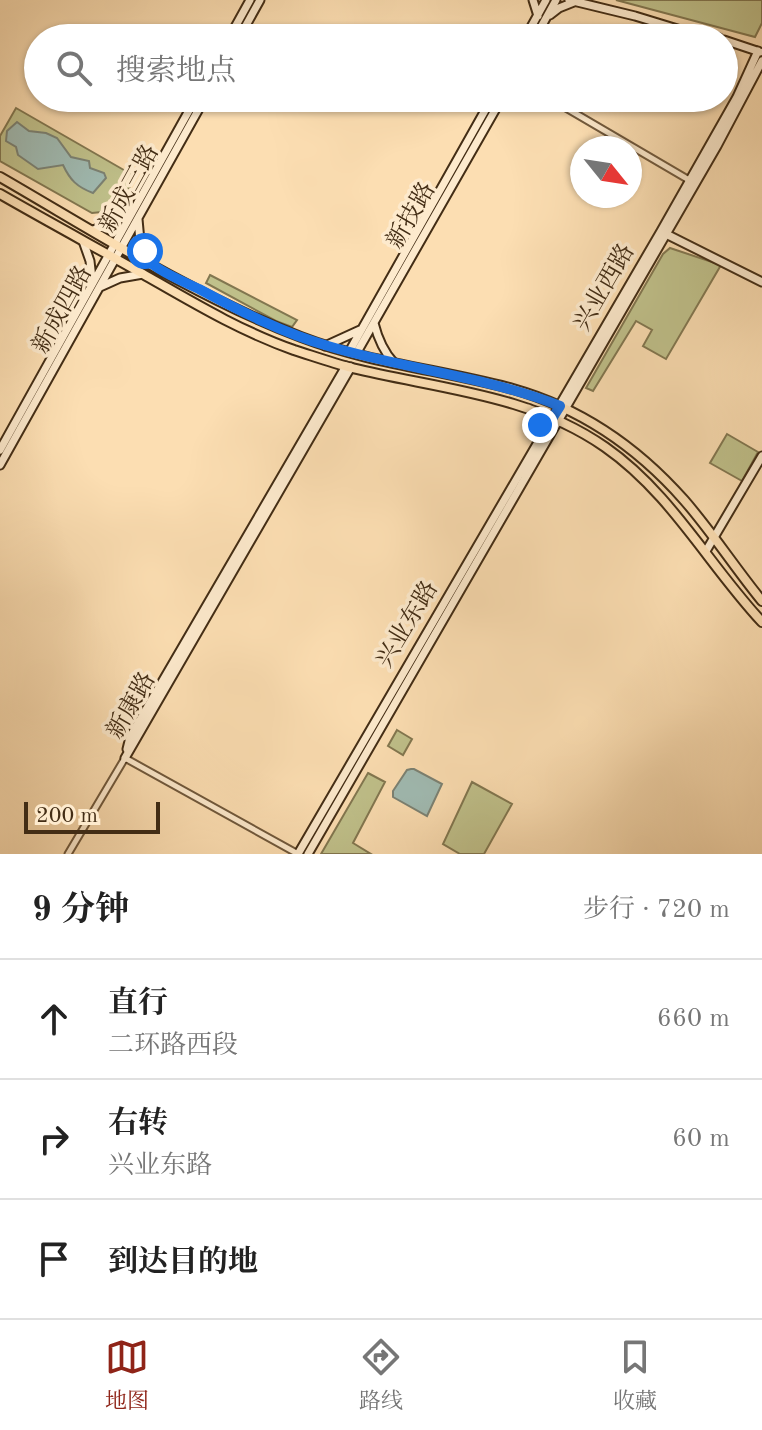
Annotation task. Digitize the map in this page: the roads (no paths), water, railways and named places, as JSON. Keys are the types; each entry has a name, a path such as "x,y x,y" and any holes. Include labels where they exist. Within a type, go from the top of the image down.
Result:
{"main road":[{"path":"0,177 244,313 325,346 494,384 563,407 625,444 643,460 684,501 762,601"},
{"path":"0,194 240,328 349,367 490,396 556,419 605,447 649,484 762,622"},
{"path":"528,408 543,433"}],"street":[{"path":"237,24 250,0"},
{"path":"247,24 260,0"},
{"path":"533,0 542,18"},
{"path":"540,24 546,0"},
{"path":"537,24 556,0"},
{"path":"569,0 661,24"},
{"path":"587,0 673,24"},
{"path":"542,18 578,2"},
{"path":"738,46 760,55"},
{"name":"兴业西路","path":"738,95 760,55"},
{"name":"兴业西路","path":"738,102 760,55"},
{"name":"新成三路","path":"136,214 189,112"},
{"name":"新成三路","path":"111,257 197,112"},
{"name":"新技路","path":"352,353 362,329 484,112"},
{"name":"新技路","path":"352,353 374,322 494,112"},
{"path":"573,112 689,180"},
{"name":"兴业西路","path":"663,232 728,112"},
{"name":"兴业西路","path":"556,419 663,232 717,146 733,112"},
{"path":"93,230 136,214 140,241 151,263"},
{"path":"663,232 762,282"},
{"path":"83,241 95,286 143,274"},
{"name":"新成四路","path":"0,465 111,257"},
{"name":"新成四路","path":"0,450 95,286"},
{"path":"374,322 378,341 394,363"},
{"path":"325,346 362,329"},
{"name":"新康路","path":"125,758 130,737 349,367"},
{"name":"兴业东路","path":"298,854 543,433 556,419"},
{"name":"兴业东路","path":"308,854 556,419"},
{"path":"706,551 762,456"},
{"path":"68,854 125,758 298,854"}],"water":[{"path":"17,122 29,131 57,138 71,157 89,161 90,168 104,173 106,178 93,193 75,182 63,165 38,169 18,155 16,147 6,141 7,131"},
{"path":"414,769 442,784 427,816 393,797 393,791 407,770"}]}
